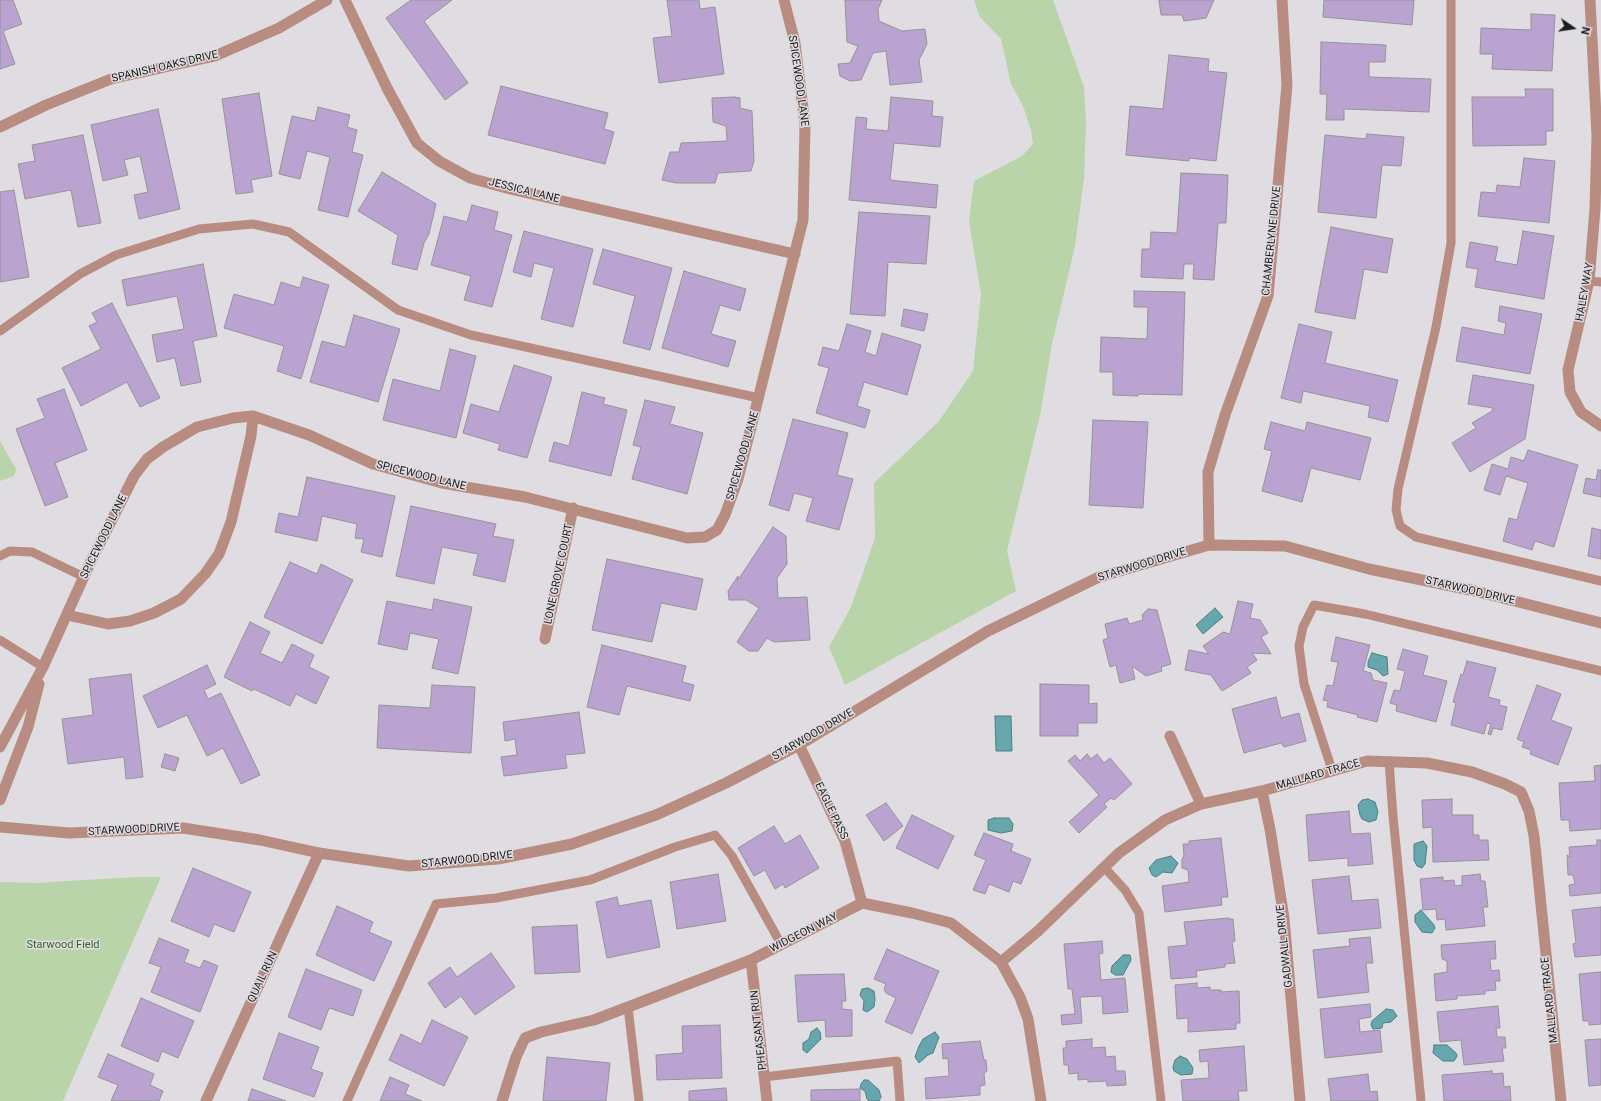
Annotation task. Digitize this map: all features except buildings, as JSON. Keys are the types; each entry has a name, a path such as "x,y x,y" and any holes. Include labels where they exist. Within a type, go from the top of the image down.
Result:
{"street":[{"name":"SPANISH OAKS DRIVE","path":"0,127 46,105 111,79 215,56 279,28 327,0"},
{"name":"JESSICA LANE","path":"345,0 387,88 418,143 439,161 470,178 510,189 795,254"},
{"name":"SPICEWOOD LANE","path":"0,747 43,668 84,577 134,476 147,459 169,443 197,427 233,418 253,416 309,436 373,464 442,483 525,497 687,538 705,537 717,530 725,515 738,479 803,220 805,125 795,43 784,0"},
{"name":"CHAMBERLYNE DRIVE","path":"1209,544 1208,472 1225,415 1268,296 1287,85 1282,0"},
{"name":"HALEY WAY","path":"1590,0 1599,136 1595,209 1589,281 1568,370 1570,392 1580,412 1601,426"},
{"path":"67,615 108,624 130,621 154,613 181,598 205,574 219,554 231,522 251,436 253,416"},
{"name":"LONE GROVE COURT","path":"545,639 573,508"},
{"name":"STARWOOD DRIVE","path":"0,827 69,834 183,828 260,840 319,853 409,866 498,859 572,844 656,815 726,783 800,745 988,631 1099,577 1209,544 1284,546 1369,569 1475,591 1601,623"},
{"name":"SPICEWOOD LANE","path":"0,800 28,727 43,668"},
{"path":"1170,736 1201,804"},
{"name":"EAGLE PASS","path":"800,745 846,841 862,903"},
{"name":"MALLARD TRACE","path":"1001,962 1038,931 1119,853 1165,820 1201,804 1262,791 1367,760 1426,763 1472,772 1505,784 1521,792 1529,811 1534,836 1561,1101"},
{"name":"GADWALL DRIVE","path":"1262,791 1284,918 1300,1101"},
{"name":"QUAIL RUN","path":"206,1101 319,853"},
{"path":"862,903 912,912 951,924 1001,962 1020,997 1028,1019 1041,1101"},
{"name":"WIDGEON WAY","path":"502,1101 516,1057 525,1038 541,1032 594,1020 751,960 862,903"},
{"name":"PHEASANT RUN","path":"751,960 767,1101"}],"lane":[{"path":"1451,0 1451,243 1436,327 1398,489 1396,510 1400,526 1416,537 1601,581"},
{"path":"0,331 80,274 116,255 199,229 253,224 289,232 398,310 471,335 759,398"},
{"path":"1589,281 1601,282"},
{"path":"0,556 10,550 32,552 84,577"},
{"path":"1332,770 1315,722 1304,684 1298,646 1303,628 1314,605 1365,614 1601,671"},
{"path":"0,640 43,668"},
{"path":"1389,762 1421,1101"},
{"path":"347,1101 436,904 496,898 590,880 675,847 715,835 732,856 781,944"},
{"path":"1104,867 1125,890 1138,914 1161,1101"},
{"path":"628,1007 639,1101"},
{"path":"764,1077 897,1061 900,1101"}],"green space":[{"path":"974,0 1053,0 1084,87 1086,123 1084,178 1075,246 1052,344 1040,415 1007,551 1016,591 845,685 829,647 851,607 875,538 874,483 939,421 973,371 981,294 969,221 974,181 1022,156 1033,144 1031,130 1023,106 1011,84 1001,39 980,17"},
{"path":"0,441 16,469 14,476 0,481"},
{"name":"Starwood Field","path":"161,877 63,1101 0,1101 0,882 35,883"}],"water":[{"path":"1215,608 1223,617 1203,634 1196,625"},
{"path":"1372,653 1387,657 1388,674 1383,676 1377,670 1368,667 1368,662"},
{"path":"995,716 1011,716 1012,751 996,751"},
{"path":"1368,799 1375,802 1378,812 1376,820 1369,822 1362,819 1358,805 1362,800"},
{"path":"994,818 1009,818 1013,824 1012,831 1001,833 988,830 988,820"},
{"path":"1423,841 1427,846 1425,864 1422,868 1417,866 1414,860 1414,844"},
{"path":"1171,856 1178,863 1172,873 1163,872 1156,877 1152,875 1149,868 1156,860"},
{"path":"1421,910 1434,925 1435,928 1432,933 1422,932 1415,922 1415,915"},
{"path":"1123,955 1130,955 1131,960 1123,975 1115,975 1111,972 1112,966"},
{"path":"868,988 874,991 875,999 874,1007 867,1012 863,1010 864,1001 860,995 862,989"},
{"path":"1386,1009 1393,1010 1397,1016 1391,1022 1383,1023 1382,1028 1373,1029 1371,1025 1372,1021"},
{"path":"817,1028 820,1032 821,1039 807,1053 803,1050 803,1043 809,1039 811,1032"},
{"path":"935,1032 939,1037 933,1053 928,1055 919,1063 915,1057 919,1046 923,1039"},
{"path":"1434,1045 1447,1045 1456,1053 1457,1056 1454,1061 1443,1061 1433,1053"},
{"path":"1180,1056 1187,1059 1193,1068 1192,1074 1181,1075 1174,1071 1173,1067 1175,1060"},
{"path":"864,1080 868,1080 879,1090 881,1097 879,1101 869,1101 867,1099 865,1091 860,1088"}]}
